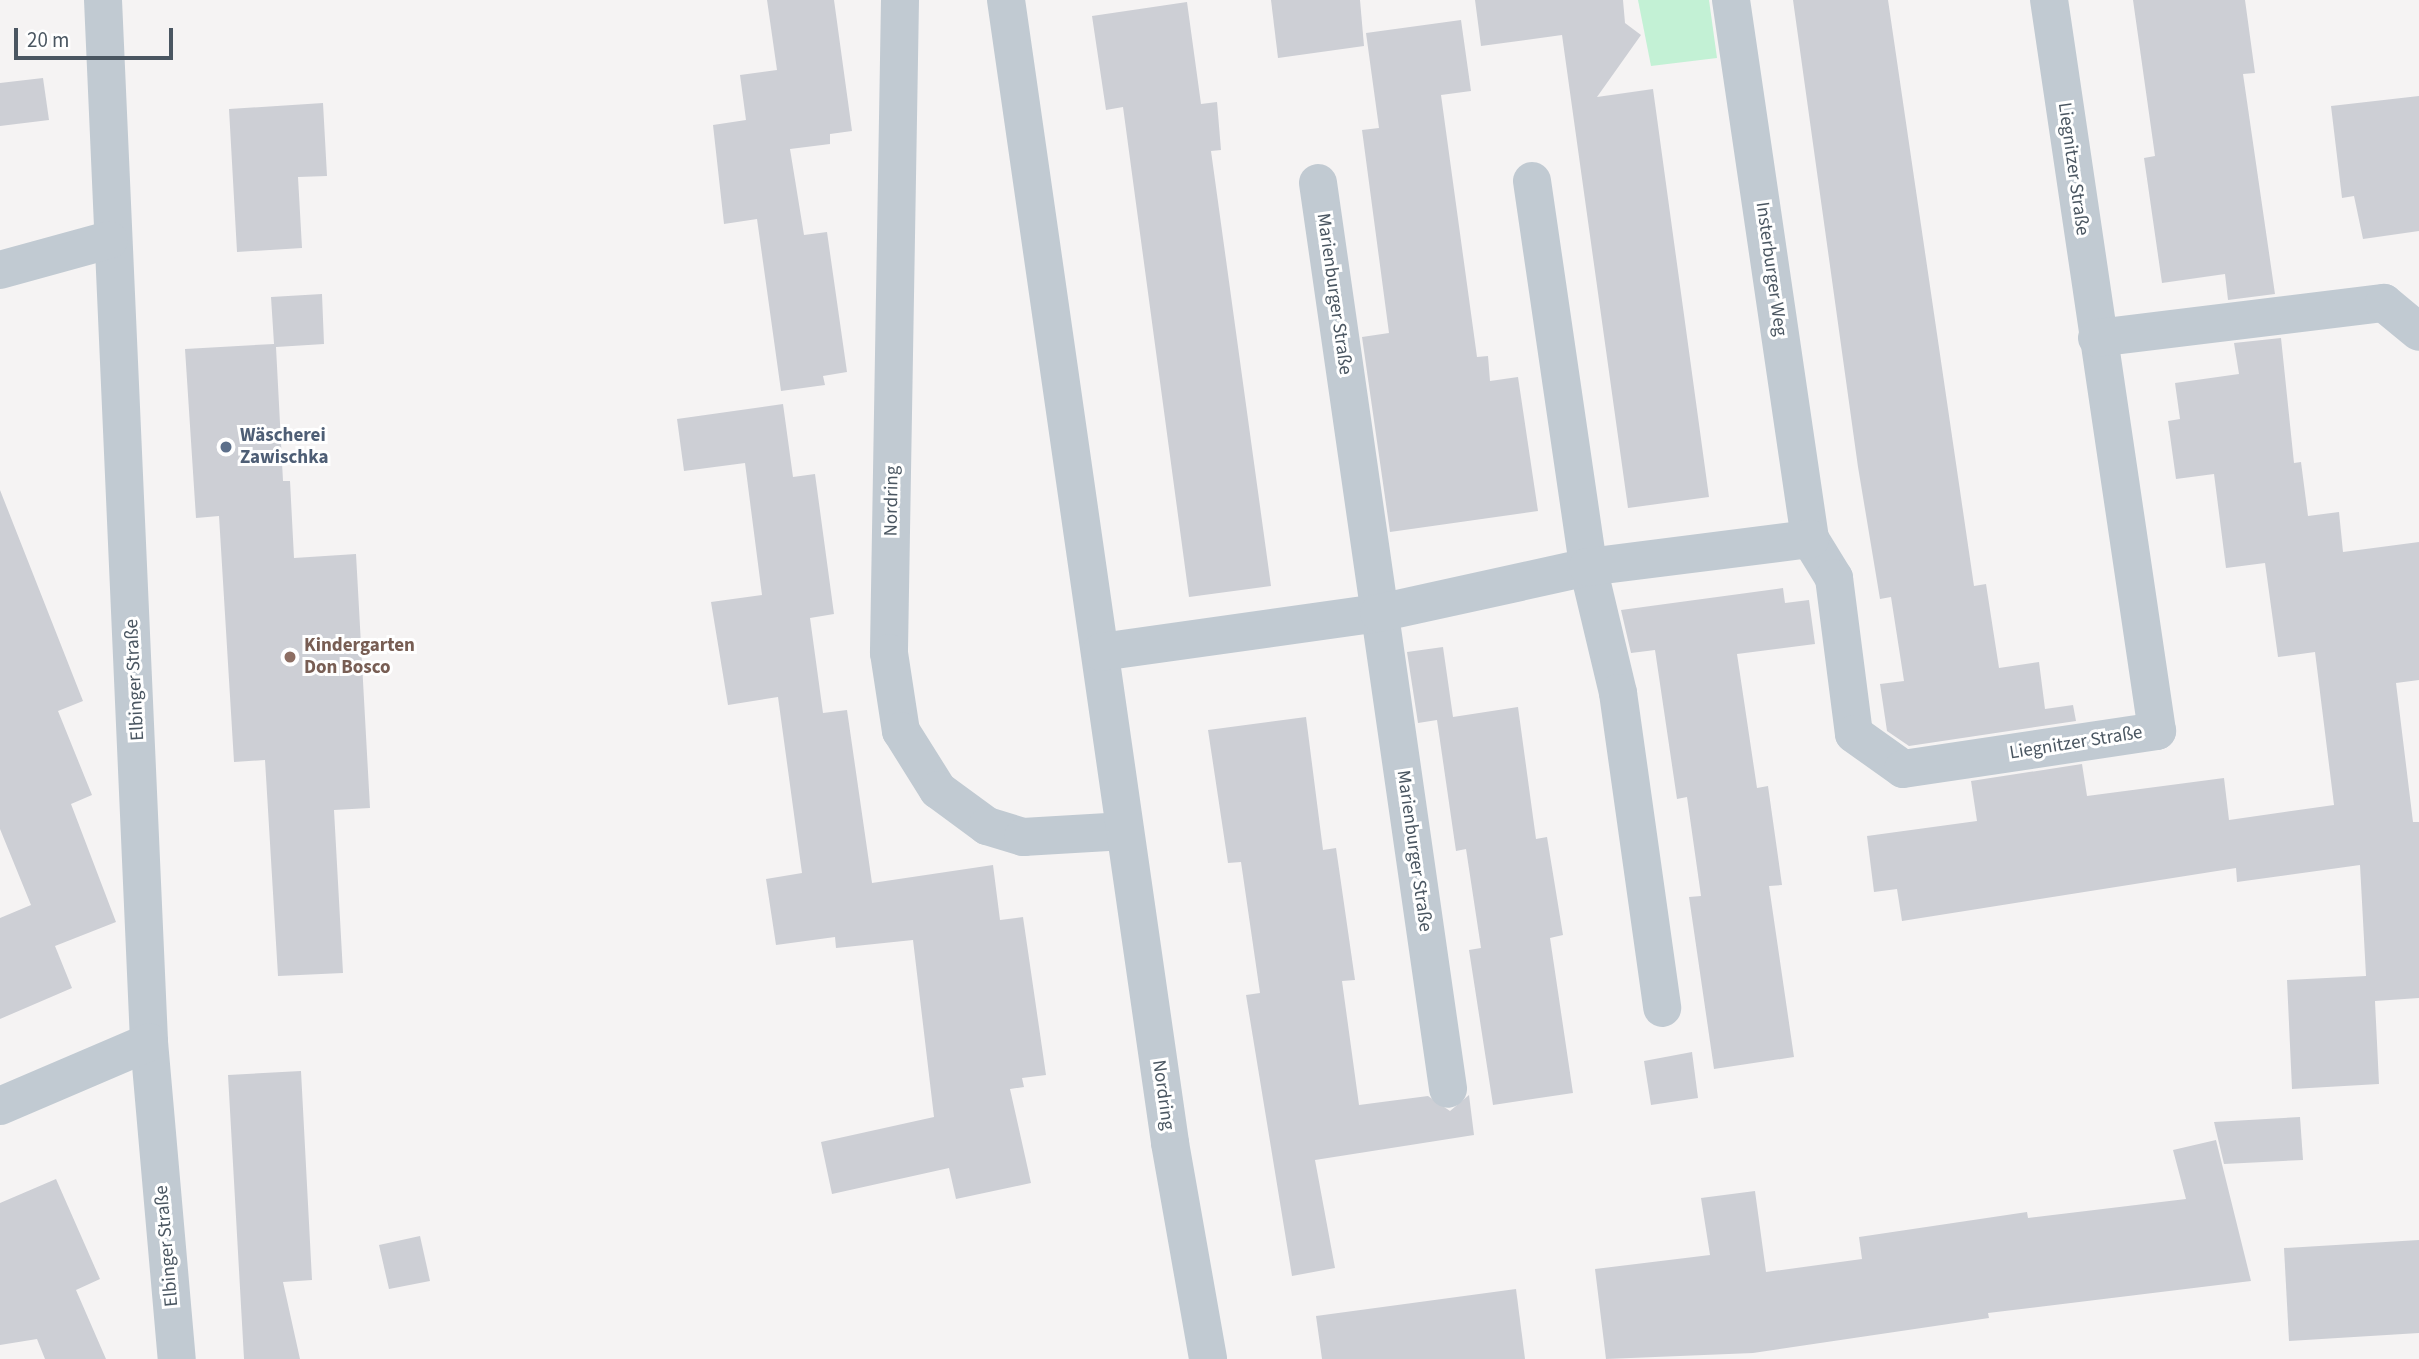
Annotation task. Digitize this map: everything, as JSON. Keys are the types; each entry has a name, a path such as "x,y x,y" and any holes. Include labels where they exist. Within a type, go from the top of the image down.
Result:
{"street":[{"name":"Elbinger Straße","path":"103,0 108,240 136,676 149,1042 177,1359"},
{"name":"Nordring","path":"900,0 890,653 901,731 938,790 986,826 1023,837 1125,831"},
{"name":"Nordring","path":"1006,0 1125,831 1208,1359"},
{"name":"Insterburger Weg","path":"1731,0 1810,539"},
{"name":"Liegnitzer Straße","path":"1810,539 1834,578 1854,734 1903,769 2157,731 2049,0"},
{"path":"1532,181 1588,567 1618,693 1661,1008"},
{"name":"Marienburger Straße","path":"1318,183 1448,1089"},
{"path":"0,270 108,240"},
{"path":"2097,338 2384,303 2419,332"},
{"path":"1101,652 1379,613 1588,567 1810,539"},
{"path":"0,1106 149,1042"}],"green space":[{"path":"1638,0 1709,0 1717,58 1651,66"}],"building":[{"path":"767,0 834,0 852,131 830,134 830,144 790,149 804,235 827,232 847,372 823,376 825,385 781,391 757,219 724,224 713,125 746,120 740,75 777,70"},
{"path":"1271,0 1360,0 1364,46 1278,58"},
{"path":"1475,0 1623,0 1625,23 1641,35 1597,97 1653,89 1709,497 1628,508 1562,35 1481,46"},
{"path":"1793,0 1888,0 1974,586 1986,584 1999,668 2039,662 2045,709 2073,705 2076,721 1909,746 1887,731 1880,684 1904,681 1891,597 1880,599 1858,467"},
{"path":"2133,0 2245,0 2255,73 2243,74 2275,294 2228,300 2225,274 2162,283 2144,158 2155,156"},
{"path":"1187,2 1201,104 1217,102 1221,150 1211,151 1271,586 1189,597 1123,107 1106,110 1092,16"},
{"path":"1461,20 1471,91 1441,95 1477,357 1488,356 1490,381 1518,377 1538,511 1390,532 1362,337 1389,333 1362,130 1379,128 1366,33"},
{"path":"43,78 49,120 0,126 0,83"},
{"path":"2419,96 2419,231 2363,239 2354,196 2342,198 2331,106"},
{"path":"323,103 327,176 298,177 302,248 237,252 229,109"},
{"path":"322,294 324,344 276,347 283,481 290,481 294,558 356,554 370,808 334,810 343,973 278,976 265,760 234,762 219,516 196,518 185,349 274,344 271,297"},
{"path":"2281,338 2294,463 2301,462 2308,516 2339,512 2343,552 2419,542 2419,680 2396,683 2413,822 2419,822 2419,998 2375,1001 2379,1084 2292,1089 2287,980 2366,976 2360,865 2237,882 2236,868 1902,921 1897,889 1874,892 1867,836 1977,821 1971,781 2082,764 2087,796 2224,778 2229,820 2334,805 2315,652 2278,657 2265,563 2226,568 2214,474 2176,479 2168,421 2180,419 2175,383 2239,374 2234,343"},
{"path":"783,404 793,477 815,474 834,614 810,618 823,713 847,710 872,883 993,865 1000,920 1023,917 1046,1075 1022,1078 1024,1087 1010,1089 1031,1183 956,1199 949,1168 832,1194 821,1142 934,1117 913,940 836,948 835,937 776,945 766,879 802,873 778,697 728,705 711,602 762,595 745,463 684,471 677,419"},
{"path":"0,490 83,701 58,711 92,795 71,804 116,922 55,946 72,988 0,1019 0,918 31,905 0,829"},
{"path":"1783,588 1785,603 1809,600 1815,644 1737,654 1757,788 1768,786 1782,885 1769,886 1794,1057 1714,1069 1689,897 1701,896 1687,797 1677,799 1655,650 1631,653 1621,610"},
{"path":"1443,647 1453,717 1518,707 1536,839 1547,837 1563,935 1550,938 1573,1093 1493,1105 1469,950 1481,948 1466,849 1456,851 1437,720 1418,723 1407,652"},
{"path":"1306,717 1323,850 1336,848 1355,980 1342,981 1359,1105 1428,1096 1450,1111 1469,1095 1474,1135 1315,1160 1335,1268 1292,1276 1246,995 1260,993 1241,862 1228,863 1208,730"},
{"path":"1692,1052 1698,1098 1651,1105 1644,1061"},
{"path":"301,1071 312,1280 283,1282 300,1359 244,1359 228,1075"},
{"path":"2300,1117 2303,1160 2224,1164 2214,1122"},
{"path":"2216,1140 2251,1281 1988,1313 1989,1318 1753,1353 1606,1359 1595,1269 1710,1255 1701,1198 1755,1191 1766,1272 1862,1259 1859,1237 2027,1212 2028,1218 2186,1199 2173,1150"},
{"path":"56,1179 100,1279 76,1290 106,1359 45,1359 37,1339 0,1345 0,1203"},
{"path":"420,1236 430,1281 389,1289 379,1245"},
{"path":"2419,1240 2419,1333 2289,1341 2284,1248"},
{"path":"1516,1289 1525,1359 1322,1359 1316,1316"}],"place":[{"name":"Wäscherei Zawischka","path":"226,447"},
{"name":"Kindergarten Don Bosco","path":"290,657"}]}
